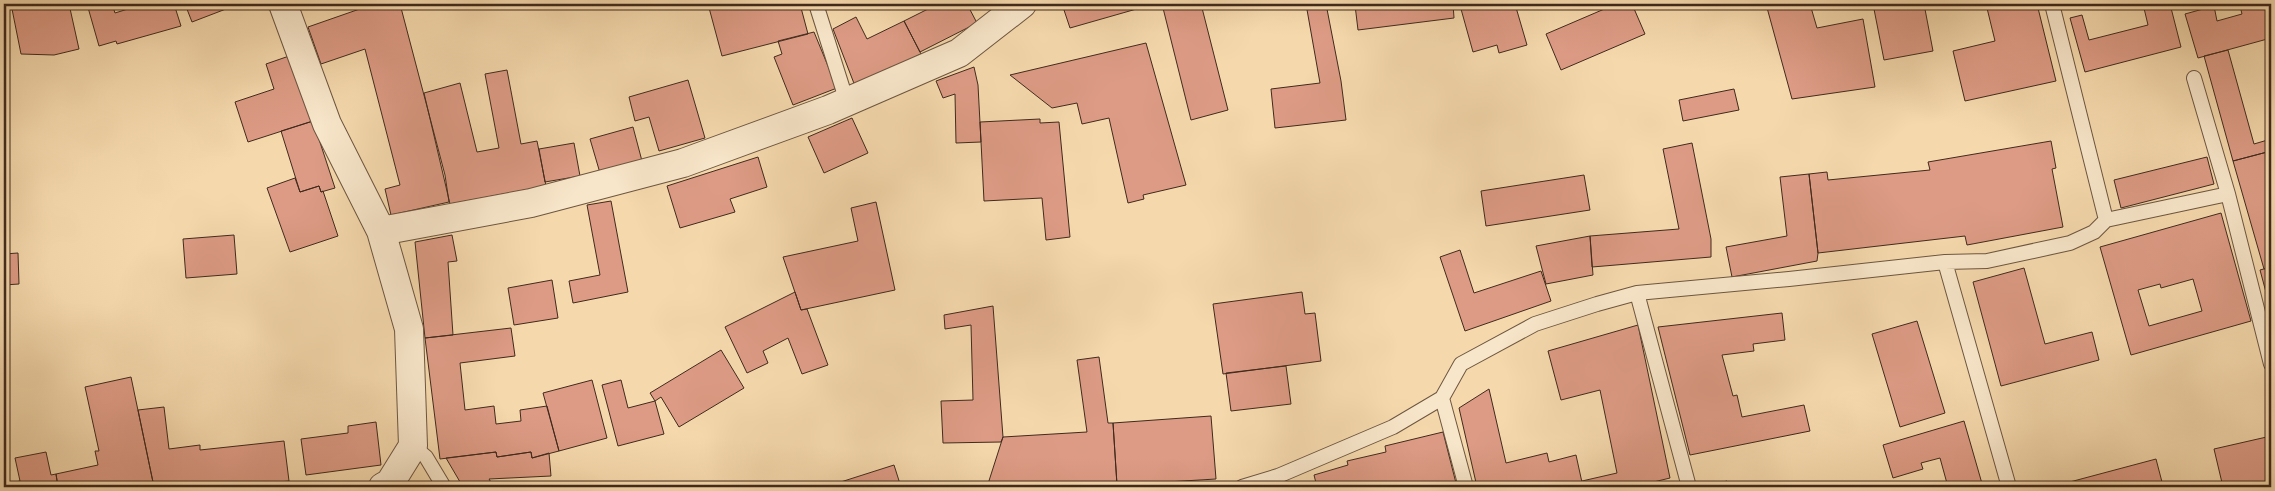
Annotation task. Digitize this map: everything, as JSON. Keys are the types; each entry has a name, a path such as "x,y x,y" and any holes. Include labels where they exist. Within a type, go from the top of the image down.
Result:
{"street":[{"path":"283,4 327,124 381,231 409,329 413,446 390,482 383,487"},
{"path":"381,231 531,203 683,163 847,102 959,53 1022,4"}],"lane":[{"path":"816,4 847,102"},
{"path":"2052,4 2106,220"},
{"path":"2194,78 2228,194 2271,364"},
{"path":"1242,487 1278,476 1393,427 1442,398 1461,364 1535,324 1637,293 1789,280 1945,262 1987,261 2070,242 2094,232 2106,220 2228,194"},
{"path":"1945,262 2009,487"},
{"path":"1637,293 1689,487"},
{"path":"1442,398 1466,487"},
{"path":"413,446 426,458 444,487"}],"building":[{"path":"11,4 69,4 79,49 54,55 21,54"},
{"path":"87,4 112,4 115,13 144,4 174,4 181,26 117,44 116,41 99,46"},
{"path":"185,4 239,4 192,22"},
{"path":"374,4 400,4 445,175 449,202 391,215 385,189 400,185 365,49 321,64 308,27"},
{"path":"708,4 800,4 808,34 722,56"},
{"path":"938,4 967,4 977,23 920,52 904,21"},
{"path":"1062,4 1139,4 1140,8 1070,28"},
{"path":"1162,4 1201,4 1228,110 1191,120"},
{"path":"1306,4 1326,4 1341,81 1346,120 1275,128 1271,89 1320,83"},
{"path":"1453,4 1454,18 1358,30 1355,5"},
{"path":"1480,4 1515,4 1527,45 1499,53 1497,45 1473,52 1461,9"},
{"path":"1616,4 1632,4 1645,34 1561,70 1546,34"},
{"path":"1766,4 1810,4 1817,28 1863,19 1875,87 1792,99"},
{"path":"1873,4 1924,4 1933,51 1884,60"},
{"path":"1986,4 2037,4 2056,81 1965,101 1953,51 1995,41"},
{"path":"2143,4 2170,4 2181,47 2085,72 2070,18 2082,15 2089,40 2148,25"},
{"path":"2247,4 2271,4 2271,38 2198,58 2185,14 2214,6 2217,21 2242,14 2240,6"},
{"path":"856,17 867,39 904,21 921,54 855,86 833,29"},
{"path":"814,32 837,88 793,105 774,57 782,54 778,41"},
{"path":"1146,43 1186,185 1143,195 1144,199 1128,203 1109,118 1082,124 1077,103 1052,108 1010,75"},
{"path":"2228,50 2254,144 2271,139 2271,151 2233,161 2204,56"},
{"path":"292,55 313,121 248,142 235,102 274,89 266,64"},
{"path":"974,67 978,85 981,142 956,143 955,94 943,98 936,81"},
{"path":"507,70 521,144 537,141 546,186 450,204 424,93 460,83 477,152 499,148 485,74"},
{"path":"688,80 705,138 659,151 649,117 635,121 629,97"},
{"path":"1734,89 1739,110 1683,121 1679,100"},
{"path":"852,118 868,153 824,173 808,137"},
{"path":"1040,119 1040,123 1059,122 1070,237 1046,240 1042,198 984,201 980,122"},
{"path":"313,121 335,188 321,192 319,186 300,192 281,131"},
{"path":"633,127 642,161 600,173 590,139"},
{"path":"2051,141 2056,168 2052,169 2063,227 1967,245 1965,236 1818,253 1809,174 1827,172 1828,180 1930,170 1928,162"},
{"path":"574,143 580,176 545,182 539,149"},
{"path":"1692,143 1711,239 1711,257 1592,267 1590,236 1679,229 1663,149"},
{"path":"2271,151 2271,267 2264,269 2233,161"},
{"path":"758,157 767,187 730,199 735,212 680,228 667,186"},
{"path":"2207,157 2214,184 2121,208 2114,180"},
{"path":"1809,174 1818,253 1817,261 1732,277 1726,247 1787,236 1780,177"},
{"path":"1584,175 1590,210 1486,226 1481,191"},
{"path":"295,178 300,192 319,186 321,192 323,191 338,236 290,252 267,188"},
{"path":"611,201 628,292 573,303 569,281 600,275 587,205"},
{"path":"876,202 895,290 801,310 783,257 858,241 851,208"},
{"path":"2221,213 2251,321 2131,355 2100,247","holes":["2193,279 2202,311 2149,326 2138,290 2160,284 2161,288"]},
{"path":"234,235 237,274 186,278 183,239"},
{"path":"452,235 457,261 448,262 453,335 425,338 415,242"},
{"path":"1590,236 1593,275 1546,284 1536,246"},
{"path":"1460,250 1474,293 1541,271 1551,301 1465,331 1440,257"},
{"path":"18,253 19,284 4,285 4,254"},
{"path":"2271,267 2271,295 2267,296 2260,270"},
{"path":"2024,268 2045,344 2092,332 2099,360 2001,386 1973,282"},
{"path":"552,280 558,318 514,325 508,288"},
{"path":"795,292 801,310 807,309 828,365 802,374 788,338 763,351 768,363 747,373 725,327"},
{"path":"1302,292 1305,314 1315,313 1321,361 1223,374 1213,304"},
{"path":"993,306 1003,437 1001,442 943,443 941,401 973,400 971,325 945,329 944,315"},
{"path":"1782,313 1785,340 1753,344 1754,351 1722,355 1733,396 1737,395 1742,417 1804,405 1810,431 1690,455 1658,327"},
{"path":"1917,321 1945,413 1900,427 1872,334"},
{"path":"1638,325 1670,478 1633,487 1583,487 1582,481 1617,473 1600,390 1561,400 1548,351"},
{"path":"511,328 515,356 460,363 465,410 494,406 496,424 521,421 520,410 547,406 559,451 532,458 531,452 497,457 496,452 440,459 425,338"},
{"path":"721,350 744,388 679,427 661,397 655,401 650,393"},
{"path":"1099,357 1108,423 1113,423 1117,485 987,487 1003,437 1087,432 1077,360"},
{"path":"1286,366 1291,404 1231,411 1226,373"},
{"path":"131,377 154,487 58,487 56,474 98,465 95,451 99,451 85,387"},
{"path":"592,380 607,438 559,451 543,393"},
{"path":"621,380 628,408 655,401 664,434 618,446 602,385"},
{"path":"1489,389 1506,463 1547,453 1549,462 1576,455 1583,487 1477,487 1459,408"},
{"path":"4,393 7,411 4,411"},
{"path":"164,407 169,449 200,445 200,450 284,441 289,481 232,487 154,487 138,410"},
{"path":"1211,416 1216,479 1117,485 1113,423"},
{"path":"1964,421 1983,487 1948,487 1940,458 1921,463 1923,469 1893,478 1883,445"},
{"path":"376,422 381,465 306,475 301,439 348,433 348,426"},
{"path":"1443,432 1457,487 1317,487 1314,475 1348,465 1347,461 1386,452 1385,446"},
{"path":"2271,436 2271,487 2223,487 2214,449"},
{"path":"46,452 51,475 56,474 58,487 4,487 4,484 20,481 15,458"},
{"path":"496,452 497,457 531,452 532,458 549,453 551,476 489,479 494,487 463,487 446,458"},
{"path":"2156,459 2162,482 2143,487 2051,487"},
{"path":"894,465 901,487 825,487"},
{"path":"1727,481 1729,487 1703,487"}]}
